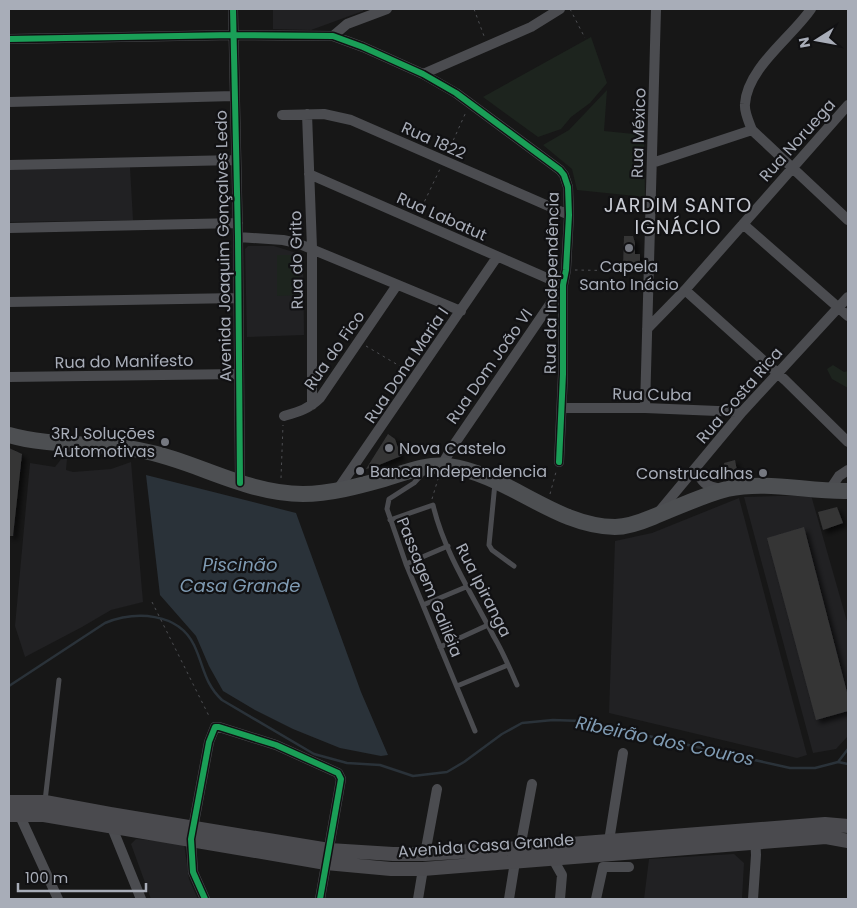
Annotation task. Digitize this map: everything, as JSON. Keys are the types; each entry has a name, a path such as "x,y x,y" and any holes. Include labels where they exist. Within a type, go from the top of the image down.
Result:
{"main road":[{"path":"9,435 40,442 138,450 176,460 240,483 301,494 319,493 435,466 467,469 495,480 565,516 584,522 617,527 633,524 724,490 758,485 848,491"},
{"name":"Avenida Casa Grande","path":"9,802 45,802 192,834"},
{"name":"Avenida Casa Grande","path":"14,814 44,815 192,834 328,856 383,868 423,869 553,859 755,836 825,824 848,826"},
{"name":"Avenida Casa Grande","path":"328,856 425,854 610,841 755,836 826,837 848,841"}],"street":[{"name":"Avenida Joaquim Gonçalves Ledo","path":"233,9 238,223 240,483"},
{"path":"333,36 355,20 387,9"},
{"path":"423,74 531,27 560,9"},
{"name":"Rua México","path":"645,408 656,9"},
{"path":"811,9 760,66 752,81 745,104 752,130 848,220"},
{"name":"Rua da Independência","path":"9,39 234,35 333,36 363,47 423,74 470,102 560,170 568,187 568,216 566,270 563,285 562,408 559,462"},
{"path":"9,102 234,96"},
{"name":"Rua Noruega","path":"648,329 685,290 848,105"},
{"name":"Rua do Grito","path":"308,114 312,248 312,405"},
{"name":"Rua 1822","path":"282,115 337,116 351,120 568,216"},
{"path":"652,163 752,130"},
{"path":"9,165 236,160"},
{"name":"Rua Labatut","path":"309,174 563,285"},
{"path":"9,228 238,223"},
{"path":"743,224 848,316"},
{"path":"238,238 283,240 312,248 461,311"},
{"name":"Rua Dona Maria I","path":"338,489 497,257"},
{"name":"Rua do Fico","path":"284,416 312,405 320,398 397,285"},
{"name":"Rua Dom João VI","path":"435,466 451,449 563,285"},
{"path":"685,290 848,442"},
{"name":"Rua Costa Rica","path":"656,516 742,412 848,297"},
{"path":"9,302 238,298"},
{"name":"Rua do Manifesto","path":"9,377 240,374"},
{"name":"Rua Cuba","path":"562,408 645,408 742,412"},
{"path":"696,468 699,477 704,483 710,487 724,490"},
{"path":"828,491 839,476 848,470"},
{"path":"205,899 193,872 192,834 209,742 215,727 219,726 305,758 338,773 341,779 320,899"},
{"path":"610,841 623,754"},
{"path":"520,848 532,784"},
{"path":"425,854 437,789"},
{"path":"14,814 58,899"},
{"path":"111,825 141,899"},
{"path":"753,899 755,836"},
{"path":"553,859 562,875 560,899 566,899"},
{"path":"509,899 515,862"},
{"path":"596,899 602,869 606,866 629,867"},
{"path":"418,899 423,869"}],"lane":[{"name":"Passagem Galiléia","path":"435,466 414,483 389,499 387,509 422,605 474,731"},
{"path":"495,480 489,545 492,550 514,566"},
{"path":"390,520 433,504"},
{"name":"Rua Ipiranga","path":"433,504 448,546 466,586 488,625 517,685"},
{"path":"406,564 448,546"},
{"path":"422,605 466,586"},
{"path":"440,647 488,625"},
{"path":"457,686 508,665"},
{"path":"45,802 59,680"}],"path":[{"path":"474,9 488,46"},
{"path":"570,9 585,38"},
{"path":"566,270 649,272"},
{"path":"359,342 417,376"},
{"path":"281,478 284,416"},
{"path":"548,500 559,462"},
{"path":"433,504 435,466"},
{"path":"152,602 215,727"}],"shaded area":[{"path":"273,9 363,9 363,11 311,30 273,29"},
{"path":"591,37 607,83 590,103 571,117 561,129 538,137 483,97"},
{"path":"607,90 604,131 644,135 645,197 577,190 572,169 543,145 569,130"},
{"path":"130,167 133,220 9,222 9,169"},
{"path":"248,246 274,246 303,255 304,335 247,337 245,249"},
{"path":"277,255 299,255 299,295 277,296"},
{"path":"833,365 844,372 848,371 848,388 832,379 827,369"},
{"path":"62,458 67,459 66,470 73,472 111,469 131,462 143,602 111,610 25,657 15,626 30,463 55,467"},
{"path":"811,495 848,625 848,736 836,749 813,753 744,497"},
{"path":"739,498 807,755 797,758 609,713 615,541 652,533"},
{"path":"136,839 184,843 189,879 198,899 151,899 131,844"},
{"path":"734,854 744,863 742,899 644,899 649,859"}],"water":[{"name":"Piscinão Casa Grande","path":"146,475 296,513 361,692 388,755 381,756 340,748 293,729 223,691 209,666 196,636 160,595"}],"building":[{"name":"Capela Santo Inácio","path":"624,236 633,236 635,254 640,254 640,267 623,267"},
{"name":"Nova Castelo","path":"388,434 395,439 401,456 366,469"},
{"path":"9,448 22,454 13,536 9,536"},
{"path":"735,460 738,476 727,478 724,463"},
{"path":"837,507 843,523 823,530 818,512"},
{"path":"804,527 848,696 848,711 816,720 767,538"}],"waterway":[{"name":"Ribeirão dos Couros","path":"9,686 105,623 129,617 155,617 167,620 187,634 194,645 211,687 222,700 314,754 347,763 380,765 413,776 447,772 502,734 522,723 553,720 582,721 790,768 815,768 838,762 848,764"},
{"path":"838,762 848,749"}],"cycle path":[{"path":"233,9 238,237 240,483"},
{"path":"9,39 234,35 333,36 363,47 423,74 456,93 560,170 568,187 569,215 566,270 563,285 563,374 559,462"},
{"path":"205,899 193,872 191,839 209,742 215,727 276,745 338,773 341,779 320,899"}],"place":[{"name":"Capela Santo Inácio","path":"629,248"},
{"name":"3RJ Soluções Automotivas","path":"165,442"},
{"name":"Nova Castelo","path":"389,448"},
{"name":"Banca Independencia","path":"360,471"},
{"name":"Construcalhas","path":"763,473"}],"district":[{"name":"JARDIM SANTO IGNÁCIO","path":"678,216"}]}
